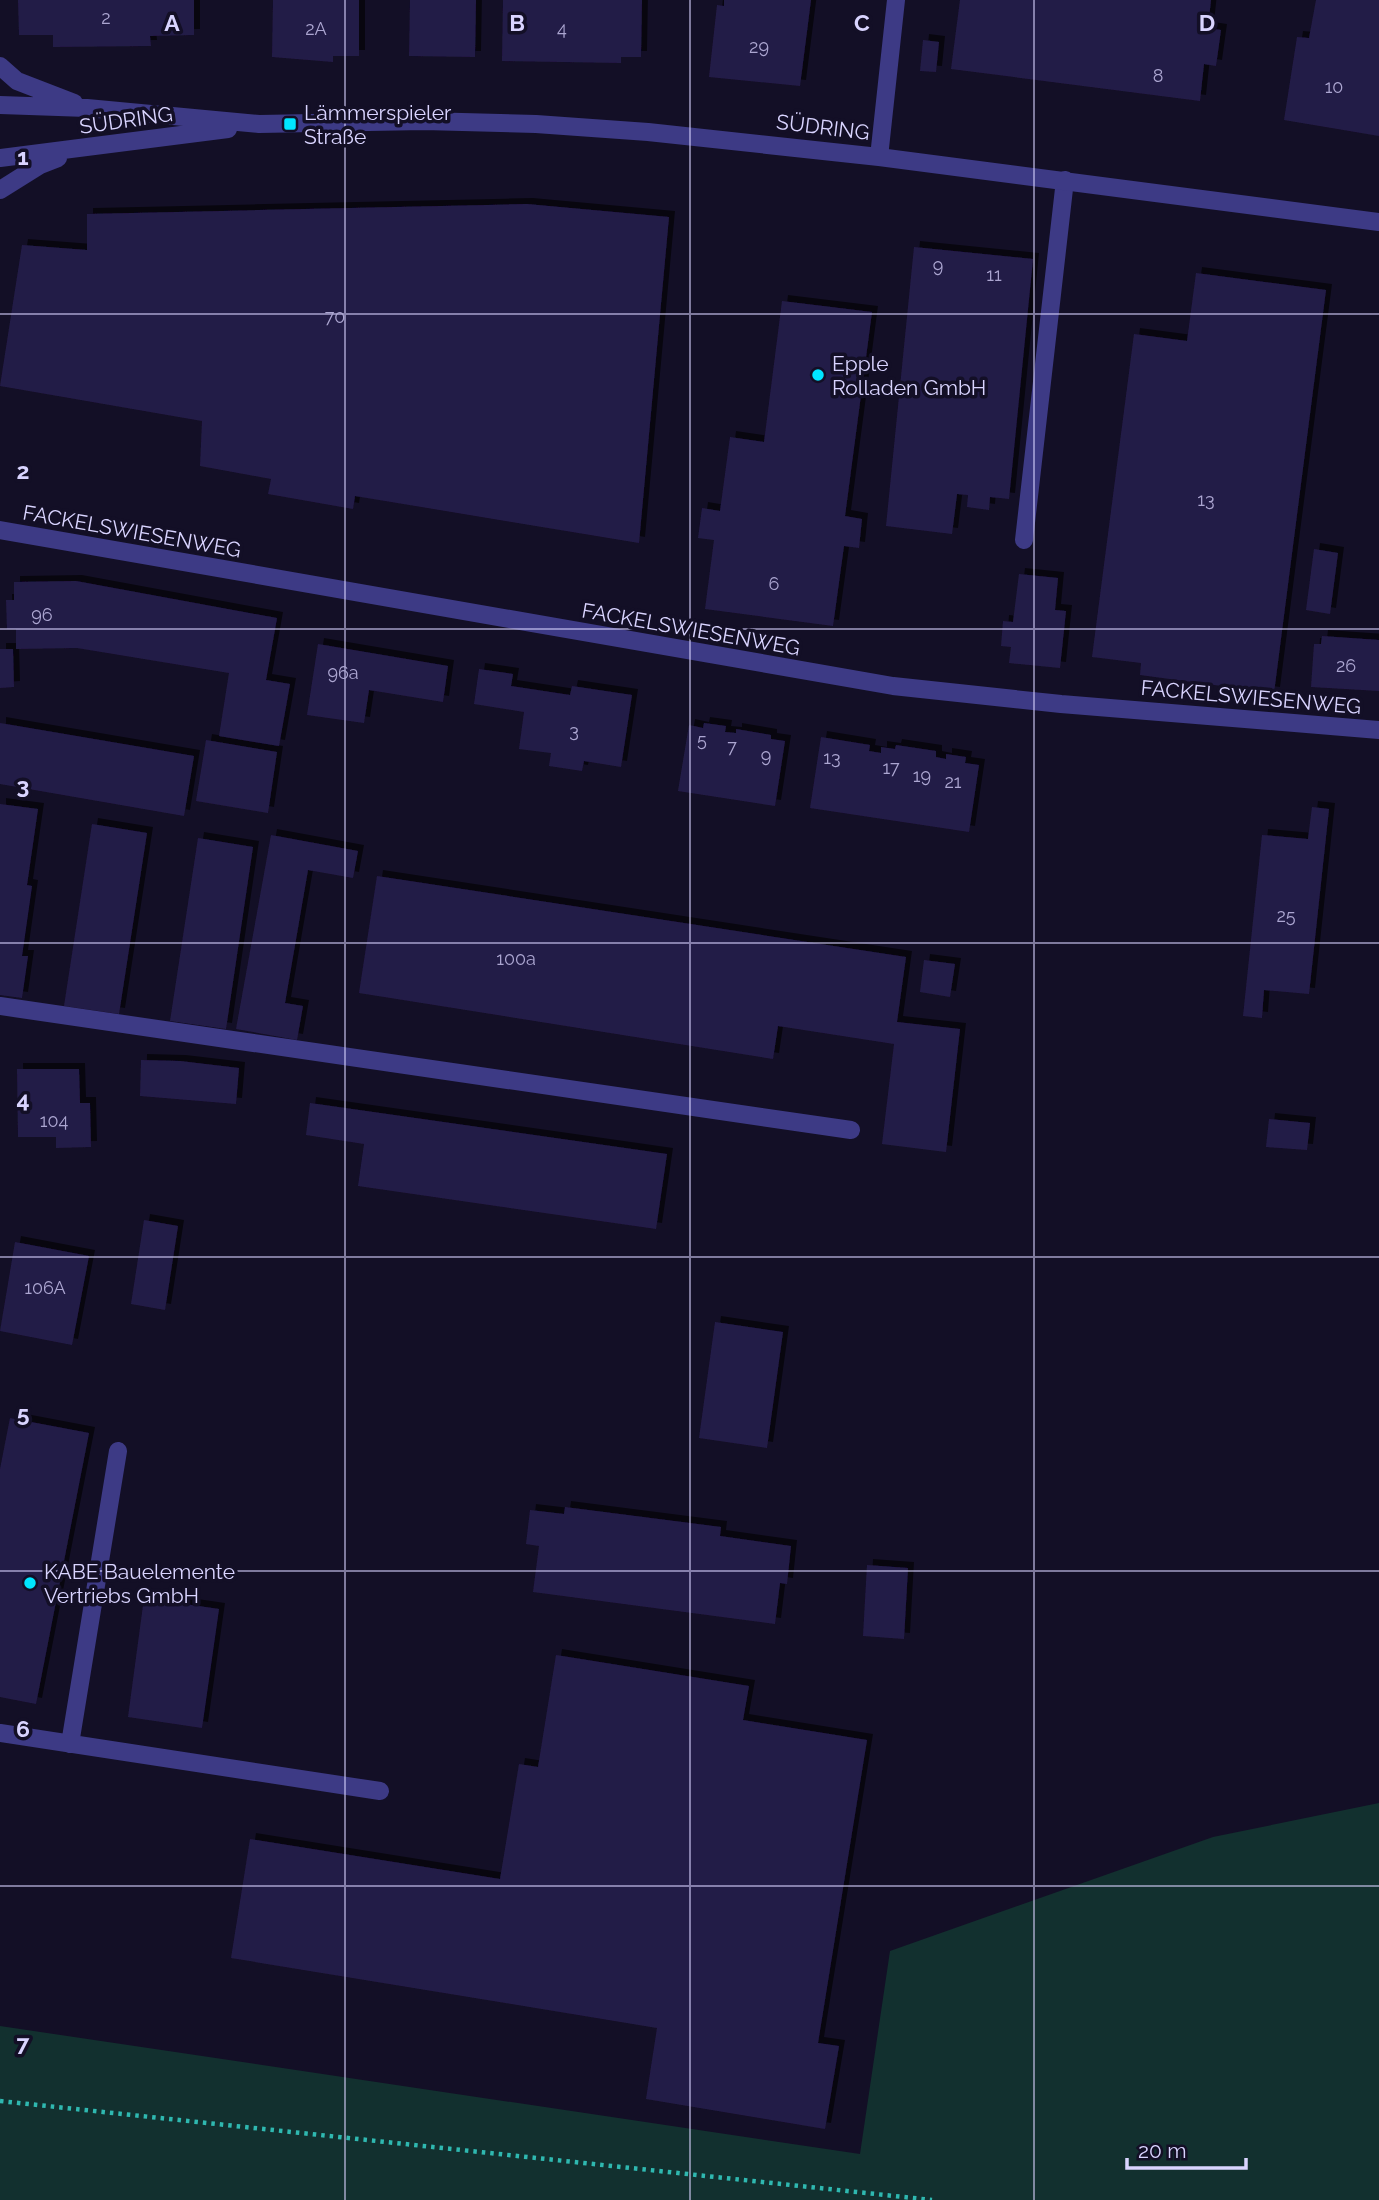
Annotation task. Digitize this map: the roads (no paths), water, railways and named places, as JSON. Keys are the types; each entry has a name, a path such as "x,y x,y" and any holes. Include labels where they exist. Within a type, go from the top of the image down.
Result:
{"street":[{"path":"879,157 896,0"},
{"path":"0,66 17,81 87,108"},
{"name":"SÜDRING","path":"0,105 87,108 259,124 424,121 537,124 662,133 1065,180 1379,222"},
{"name":"SÜDRING","path":"0,158 259,124"},
{"path":"0,190 40,164 88,148"},
{"path":"1024,540 1065,180"},
{"name":"FACKELSWIESENWEG","path":"0,530 893,686 1047,703 1379,730"},
{"path":"0,1006 851,1130"},
{"path":"70,1744 118,1451"},
{"path":"0,1733 380,1791"}],"place":[{"name":"Lämmerspieler Straße","path":"290,124"},
{"name":"Epple Rolladen GmbH","path":"818,375"},
{"name":"KABE Bauelemente Vertriebs GmbH","path":"30,1583"}]}
